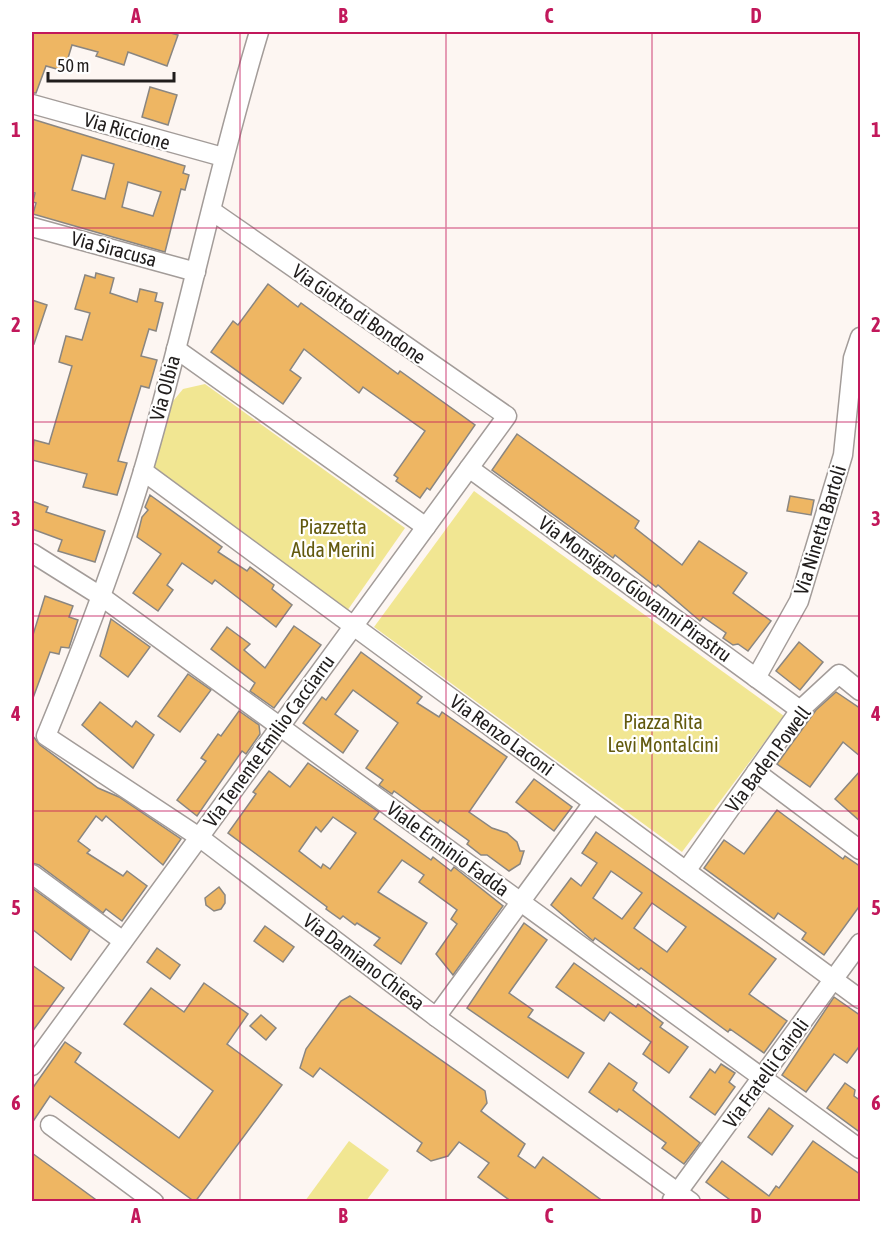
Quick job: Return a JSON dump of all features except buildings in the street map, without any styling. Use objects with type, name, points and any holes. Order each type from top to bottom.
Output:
[{"type":"street","name":"Via Olbia","points":[[46,736],[102,597],[143,471],[212,211],[253,33]]},
{"type":"street","name":"Via Riccione","points":[[32,104],[223,157]]},
{"type":"street","name":"Via Giotto di Bondone","points":[[212,211],[507,416]]},
{"type":"street","name":"Via Siracusa","points":[[32,227],[196,272]]},
{"type":"street","name":"Via Ninetta Bartoli","points":[[756,678],[799,601],[843,455],[853,358],[861,337]]},
{"type":"street","points":[[176,349],[426,527]]},
{"type":"street","name":"Via Tenente Emilio Cacciarru","points":[[32,1066],[507,416]]},
{"type":"street","name":"Via Monsignor Giovanni Pirastru","points":[[469,468],[800,710]]},
{"type":"street","name":"Via Renzo Laconi","points":[[143,471],[861,999]]},
{"type":"street","name":"Viale Erminio Fadda","points":[[32,553],[102,597],[861,1149]]},
{"type":"street","name":"Via Baden Powell","points":[[686,871],[800,710],[839,674],[861,691]]},
{"type":"street","name":"Via Damiano Chiesa","points":[[46,736],[199,837],[680,1198]]},
{"type":"street","points":[[756,772],[861,850]]},
{"type":"street","points":[[436,1017],[593,803]]},
{"type":"street","points":[[32,874],[123,941]]},
{"type":"street","name":"Via Fratelli Cairoli","points":[[680,1198],[861,943]]},
{"type":"street","points":[[50,1125],[154,1202]]},
{"type":"green space","name":"Piazzetta Alda Merini","points":[[205,384],[405,528],[347,611],[152,467],[169,406],[183,389]]},
{"type":"green space","name":"Piazza Rita Levi Montalcini","points":[[474,491],[784,716],[682,852],[374,627]]},
{"type":"green space","points":[[349,1141],[389,1170],[366,1201],[305,1201]]}]
